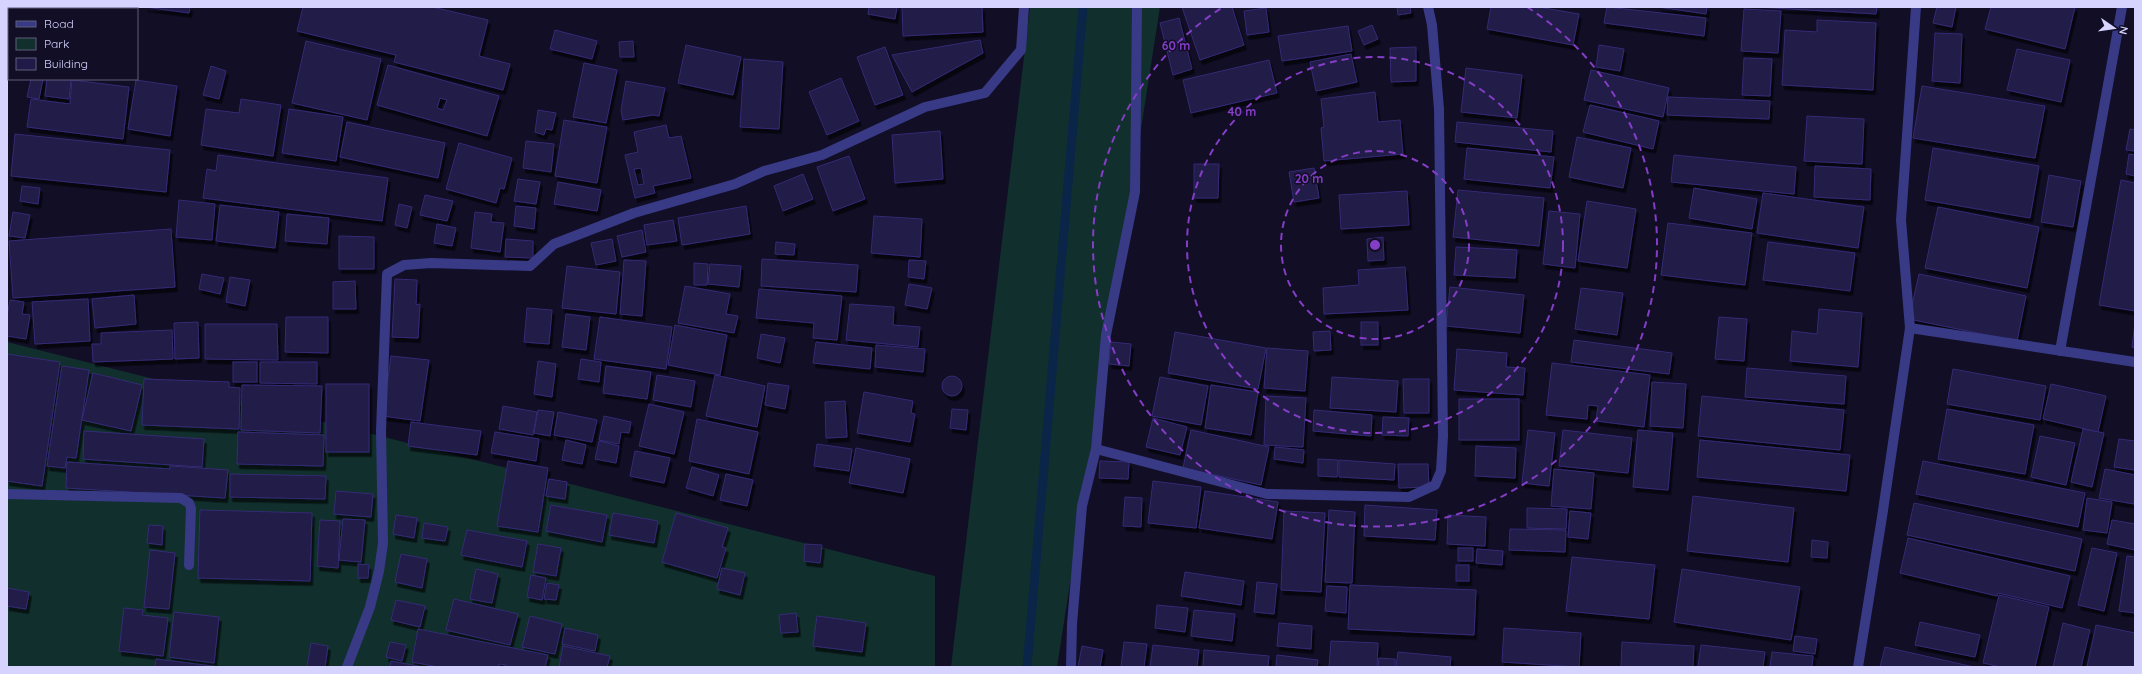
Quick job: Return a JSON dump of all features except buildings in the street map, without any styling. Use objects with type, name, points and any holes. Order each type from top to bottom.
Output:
[{"type":"street","points":[[347,667],[370,607],[379,571],[383,543],[381,431],[387,274],[404,265],[431,263],[530,266],[554,244],[634,213],[734,184],[764,171],[822,155],[925,107],[985,93],[1022,50],[1024,7]]},
{"type":"street","points":[[1072,667],[1072,624],[1082,506],[1096,449],[1106,336],[1135,192],[1137,7]]},
{"type":"street","points":[[1096,449],[1267,494],[1409,497],[1435,485],[1442,471],[1443,436],[1439,109],[1432,26],[1428,7]]},
{"type":"street","points":[[1858,667],[1910,328],[1901,220],[1916,7]]},
{"type":"street","points":[[2060,351],[2122,7]]},
{"type":"street","points":[[1910,328],[2135,362]]},
{"type":"street","points":[[7,494],[180,498],[189,503],[191,508],[189,565]]},
{"type":"green space","points":[[1030,7],[1160,7],[1057,667],[951,667]]},
{"type":"green space","points":[[7,342],[935,576],[935,667],[7,667]]},
{"type":"waterway","points":[[1027,667],[1083,7]]}]
